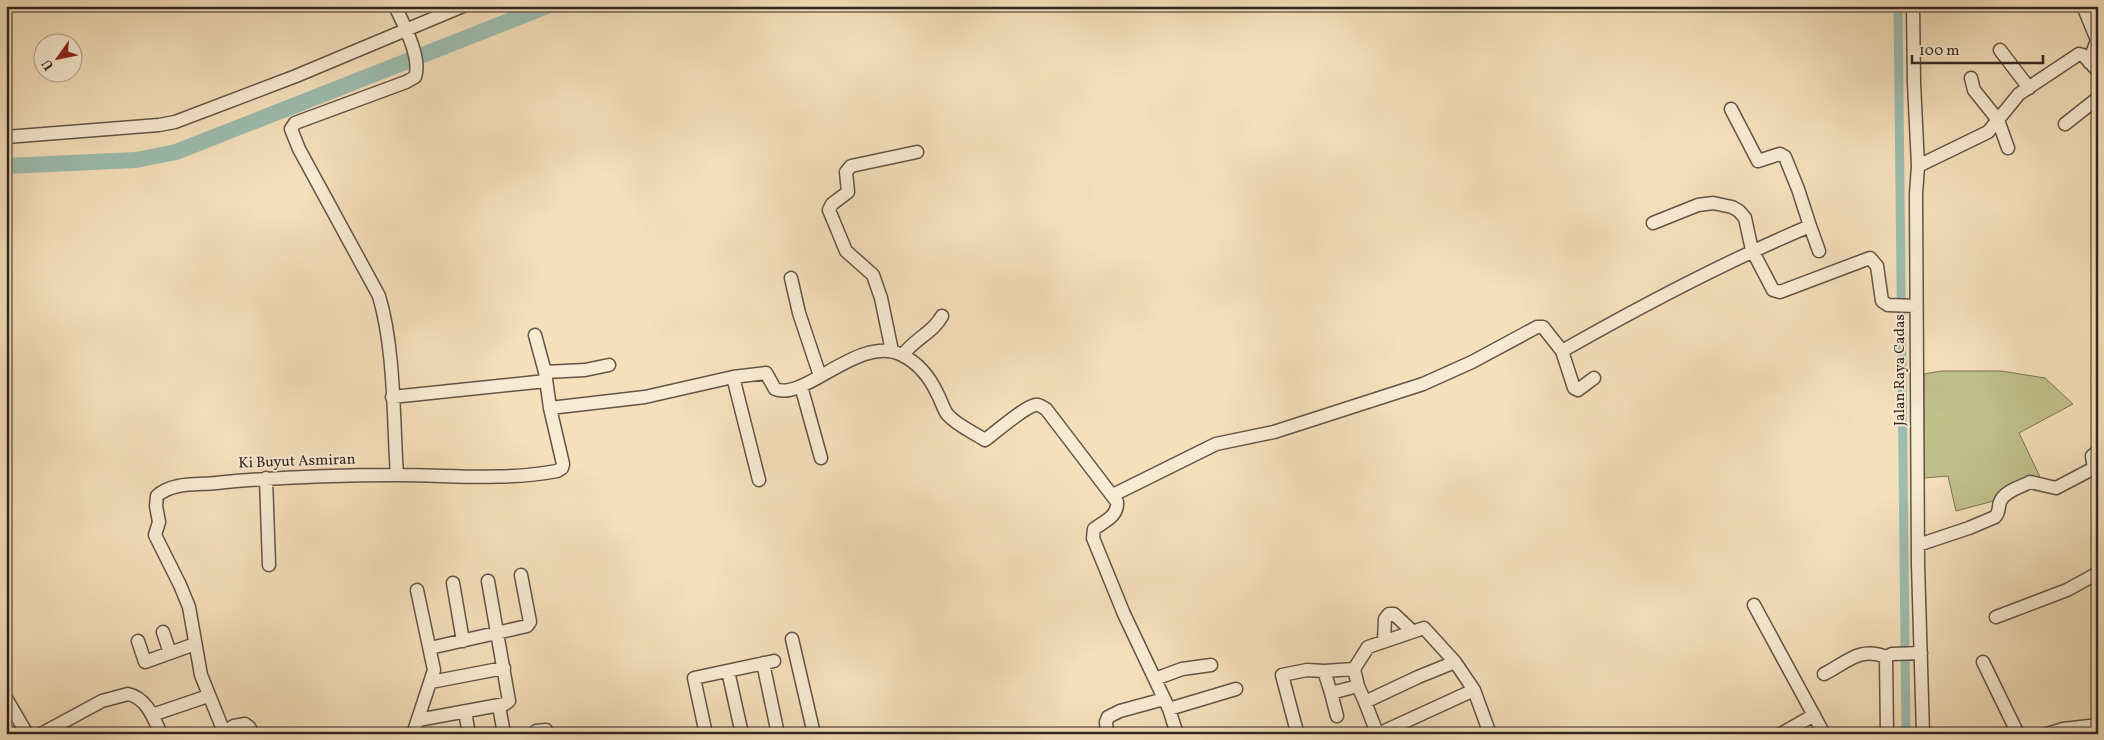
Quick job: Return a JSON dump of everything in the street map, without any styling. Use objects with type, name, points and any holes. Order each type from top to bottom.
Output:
[{"type":"street","points":[[395,6],[408,35],[416,61],[416,73],[412,79],[295,123],[291,129],[299,149],[379,296],[389,350],[397,475]]},
{"type":"street","points":[[6,136],[159,125],[175,122],[408,35],[463,6]]},
{"type":"street","name":"Jalan Raya Cadas","points":[[1913,6],[1918,166],[1913,306],[1918,545],[1917,653],[1923,734]]},
{"type":"street","points":[[2083,6],[2097,40],[2094,66]]},
{"type":"street","points":[[2000,50],[2028,88]]},
{"type":"street","points":[[1918,166],[1984,135],[2016,98],[2079,54],[2083,55],[2094,66]]},
{"type":"street","points":[[1971,78],[1974,90],[1998,120],[2008,148]]},
{"type":"street","points":[[2065,124],[2098,98]]},
{"type":"street","points":[[1731,109],[1758,161],[1776,154],[1785,157],[1798,188],[1819,251]]},
{"type":"street","points":[[897,353],[873,274],[846,251],[829,210],[832,204],[848,192],[846,172],[851,166],[917,152]]},
{"type":"street","points":[[1653,223],[1698,205],[1713,203],[1724,205],[1739,211],[1745,218],[1752,250],[1770,287],[1776,292],[1870,258],[1877,266],[1882,301],[1888,305],[1913,306]]},
{"type":"street","points":[[1562,351],[1640,307],[1752,250],[1810,226]]},
{"type":"street","points":[[791,278],[797,306],[820,376]]},
{"type":"street","points":[[897,353],[933,328],[942,316]]},
{"type":"street","points":[[1113,495],[1216,444],[1274,432],[1424,384],[1472,362],[1537,327],[1543,327],[1562,351],[1574,388],[1578,390],[1594,378]]},
{"type":"street","name":"Ki Buyut Asmiran","points":[[253,734],[245,724],[234,726],[223,733],[201,675],[188,607],[180,585],[155,535],[159,515],[156,499],[164,491],[180,486],[266,478],[397,475],[503,477],[557,471],[562,468],[562,464],[550,408],[546,377],[535,335]]},
{"type":"street","points":[[550,408],[645,397],[733,377],[766,373],[773,387],[780,391],[801,386],[841,364],[884,350],[897,353],[928,375],[947,414],[985,440],[1020,414],[1035,405],[1041,406],[1117,502],[1117,510],[1109,519],[1094,530],[1093,538],[1124,614],[1166,704],[1177,734]]},
{"type":"street","points":[[392,397],[546,377],[609,365]]},
{"type":"street","points":[[733,377],[759,480]]},
{"type":"street","points":[[801,386],[821,458]]},
{"type":"street","points":[[1918,545],[1996,517],[1999,503],[2003,496],[2030,482],[2056,488],[2096,472],[2092,456],[2098,452]]},
{"type":"street","points":[[266,478],[269,565]]},
{"type":"street","points":[[1996,617],[2067,590],[2098,573]]},
{"type":"street","points":[[430,648],[529,624],[521,575]]},
{"type":"street","points":[[418,720],[499,706],[506,704],[510,700],[488,581]]},
{"type":"street","points":[[453,583],[463,640]]},
{"type":"street","points":[[413,734],[431,682],[434,666],[416,590]]},
{"type":"street","points":[[1754,605],[1824,734]]},
{"type":"street","points":[[1384,640],[1385,619],[1388,614],[1394,614],[1411,630]]},
{"type":"street","points":[[1474,690],[1378,733],[1358,686],[1354,668],[1368,646],[1411,630],[1425,629],[1455,662],[1474,690],[1489,733]]},
{"type":"street","points":[[163,632],[170,653]]},
{"type":"street","points":[[792,639],[814,734]]},
{"type":"street","points":[[138,641],[145,662],[195,644]]},
{"type":"street","points":[[1824,674],[1856,655],[1917,653]]},
{"type":"street","points":[[1887,734],[1889,655]]},
{"type":"street","points":[[706,734],[694,678],[768,662],[778,734]]},
{"type":"street","points":[[1365,702],[1455,662]]},
{"type":"street","points":[[1983,662],[2018,734]]},
{"type":"street","points":[[1155,679],[1182,669],[1211,665]]},
{"type":"street","points":[[431,682],[504,668]]},
{"type":"street","points":[[1296,728],[1282,676],[1307,670],[1324,671],[1354,668]]},
{"type":"street","points":[[728,670],[742,734]]},
{"type":"street","points":[[1324,671],[1337,716]]},
{"type":"street","points":[[1331,693],[1358,686]]},
{"type":"street","points":[[1107,734],[1106,722],[1113,714],[1236,689]]},
{"type":"street","points":[[41,734],[102,701],[122,694],[139,698],[152,716],[161,734]]},
{"type":"street","points":[[152,716],[208,696]]},
{"type":"street","points":[[6,698],[27,734]]},
{"type":"street","points":[[499,706],[504,734]]},
{"type":"street","points":[[465,712],[469,734]]},
{"type":"street","points":[[1781,734],[1814,715]]},
{"type":"street","points":[[2047,734],[2098,725]]},
{"type":"street","points":[[537,734],[536,732],[546,730],[547,734]]},
{"type":"green space","points":[[1942,371],[2001,371],[2045,378],[2073,404],[2019,433],[2041,479],[2005,498],[1956,511],[1948,476],[1924,478],[1924,374]]},
{"type":"waterway","points":[[6,166],[136,160],[176,152],[547,6]]},
{"type":"waterway","points":[[1898,6],[1906,734]]}]
